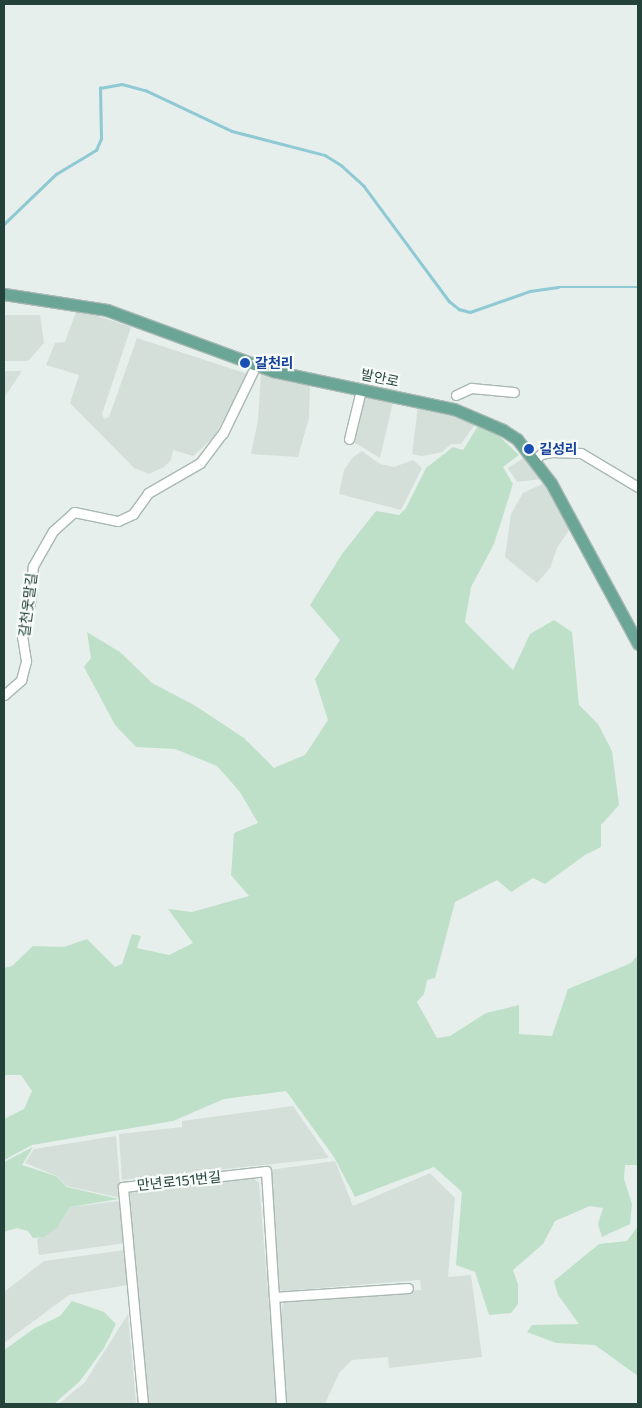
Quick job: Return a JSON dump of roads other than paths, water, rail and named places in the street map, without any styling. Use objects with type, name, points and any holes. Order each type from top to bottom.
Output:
[{"type":"main road","name":"발안로","points":[[4,294],[106,310],[256,365],[454,410],[503,430],[517,439],[566,508],[638,644]]},
{"type":"street","name":"갈천웃말길","points":[[4,695],[21,680],[26,661],[22,637],[31,599],[32,566],[53,531],[74,512],[118,521],[133,514],[148,493],[200,463],[222,433],[256,365]]},
{"type":"street","points":[[456,395],[471,388],[514,392]]},
{"type":"street","points":[[349,439],[361,390]]},
{"type":"street","points":[[533,461],[541,454],[552,452],[581,453],[638,487]]},
{"type":"street","name":"만년로151번길","points":[[143,1404],[124,1187],[266,1171],[281,1404]]},
{"type":"street","points":[[274,1297],[408,1288]]},
{"type":"waterway","points":[[4,224],[56,174],[96,150],[101,139],[100,88],[122,84],[145,90],[232,131],[325,155],[341,165],[364,186],[449,301],[459,309],[470,312],[530,291],[558,287],[638,287]]},
{"type":"place","name":"갈천리","points":[[245,363]]},
{"type":"place","name":"길성리","points":[[529,449]]}]
